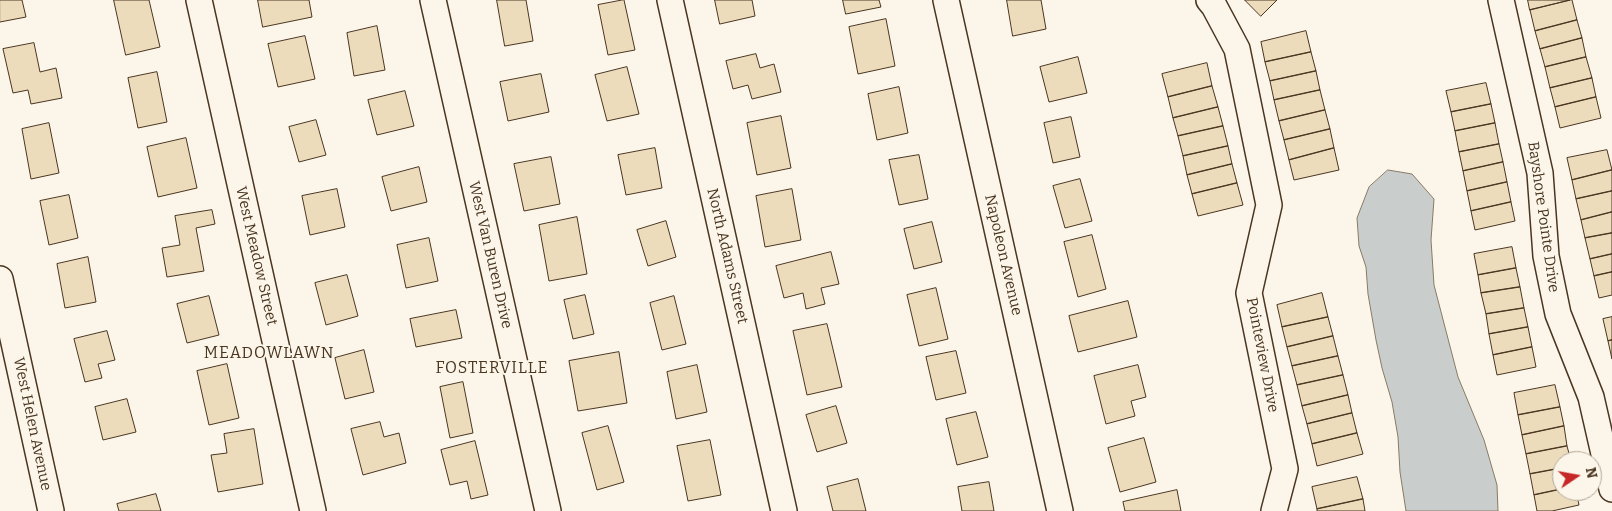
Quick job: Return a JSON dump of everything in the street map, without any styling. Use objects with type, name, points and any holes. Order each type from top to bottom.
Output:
[{"type":"street","name":"West Meadow Street","points":[[199,0],[313,511]]},
{"type":"street","name":"West Van Buren Drive","points":[[432,0],[548,511]]},
{"type":"street","name":"North Adams Street","points":[[670,0],[784,511]]},
{"type":"street","name":"Napoleon Avenue","points":[[946,0],[1060,511]]},
{"type":"street","name":"Pointeview Drive","points":[[1209,0],[1237,50],[1269,205],[1249,293],[1284,469],[1274,511]]},
{"type":"street","name":"Bayshore Pointe Drive","points":[[1501,0],[1540,173],[1546,256],[1558,314],[1591,397],[1612,489]]},
{"type":"street","name":"West Helen Avenue","points":[[0,279],[51,511]]},
{"type":"shaded area","points":[[1388,170],[1412,174],[1434,199],[1431,240],[1434,285],[1458,377],[1484,440],[1497,485],[1498,511],[1406,511],[1400,472],[1398,437],[1392,402],[1376,340],[1368,294],[1366,267],[1359,246],[1357,218],[1369,187]]},
{"type":"building","points":[[0,0],[22,0],[26,17],[0,22]]},
{"type":"building","points":[[114,0],[149,0],[160,47],[126,55]]},
{"type":"building","points":[[258,0],[309,0],[312,17],[263,27]]},
{"type":"building","points":[[497,0],[526,0],[533,41],[505,46]]},
{"type":"building","points":[[624,0],[635,50],[608,55],[598,5]]},
{"type":"building","points":[[715,0],[752,0],[755,16],[720,24]]},
{"type":"building","points":[[843,0],[879,0],[881,7],[846,14]]},
{"type":"building","points":[[1007,0],[1041,0],[1046,29],[1013,36]]},
{"type":"building","points":[[1245,0],[1277,0],[1261,16]]},
{"type":"building","points":[[1528,0],[1570,0],[1530,10]]},
{"type":"building","points":[[1572,0],[1577,20],[1535,31],[1530,10]]},
{"type":"building","points":[[886,19],[895,66],[858,74],[849,27]]},
{"type":"building","points":[[1577,20],[1582,38],[1540,49],[1535,31]]},
{"type":"building","points":[[377,26],[385,70],[354,76],[347,33]]},
{"type":"building","points":[[1306,31],[1311,52],[1265,62],[1261,42]]},
{"type":"building","points":[[305,36],[315,79],[278,87],[268,44]]},
{"type":"building","points":[[1582,38],[1586,57],[1545,67],[1540,49]]},
{"type":"building","points":[[34,43],[40,72],[56,68],[62,98],[31,104],[28,90],[13,93],[3,49]]},
{"type":"building","points":[[1311,52],[1316,71],[1270,81],[1265,62]]},
{"type":"building","points":[[756,54],[760,68],[774,64],[781,92],[752,99],[748,85],[733,89],[726,61]]},
{"type":"building","points":[[1078,57],[1087,93],[1049,102],[1040,67]]},
{"type":"building","points":[[1586,57],[1592,78],[1550,88],[1545,67]]},
{"type":"building","points":[[1207,63],[1212,86],[1168,97],[1162,74]]},
{"type":"building","points":[[627,67],[639,114],[607,121],[595,75]]},
{"type":"building","points":[[1316,71],[1320,90],[1274,100],[1270,81]]},
{"type":"building","points":[[157,72],[167,122],[138,128],[128,78]]},
{"type":"building","points":[[541,74],[549,112],[508,121],[500,82]]},
{"type":"building","points":[[1592,78],[1596,97],[1555,107],[1550,88]]},
{"type":"building","points":[[1486,83],[1491,104],[1451,112],[1446,91]]},
{"type":"building","points":[[1212,86],[1218,107],[1173,118],[1168,97]]},
{"type":"building","points":[[899,87],[908,133],[877,140],[868,94]]},
{"type":"building","points":[[1320,90],[1325,110],[1279,121],[1274,100]]},
{"type":"building","points":[[405,91],[414,126],[377,135],[368,100]]},
{"type":"building","points":[[1596,97],[1601,118],[1560,128],[1555,107]]},
{"type":"building","points":[[1491,104],[1495,123],[1455,131],[1451,112]]},
{"type":"building","points":[[1218,107],[1223,126],[1178,136],[1173,118]]},
{"type":"building","points":[[1325,110],[1330,129],[1284,140],[1279,121]]},
{"type":"building","points":[[781,116],[791,168],[757,175],[747,123]]},
{"type":"building","points":[[1071,117],[1080,157],[1053,163],[1044,123]]},
{"type":"building","points":[[316,120],[326,155],[299,162],[289,127]]},
{"type":"building","points":[[49,123],[59,173],[31,179],[22,129]]},
{"type":"building","points":[[1495,123],[1499,144],[1459,152],[1455,131]]},
{"type":"building","points":[[1223,126],[1228,146],[1183,156],[1178,136]]},
{"type":"building","points":[[1330,129],[1334,148],[1289,160],[1284,140]]},
{"type":"building","points":[[186,138],[197,188],[158,197],[147,147]]},
{"type":"building","points":[[1499,144],[1503,162],[1463,171],[1459,152]]},
{"type":"building","points":[[1228,146],[1232,164],[1187,175],[1183,156]]},
{"type":"building","points":[[655,148],[662,188],[626,195],[618,155]]},
{"type":"building","points":[[1334,148],[1339,170],[1294,180],[1289,160]]},
{"type":"building","points":[[1607,150],[1612,170],[1572,180],[1567,158]]},
{"type":"building","points":[[919,155],[928,199],[899,205],[889,160]]},
{"type":"building","points":[[551,157],[560,204],[524,211],[514,164]]},
{"type":"building","points":[[1503,162],[1507,182],[1467,191],[1463,171]]},
{"type":"building","points":[[1232,164],[1237,183],[1192,194],[1187,175]]},
{"type":"building","points":[[419,167],[427,202],[391,211],[382,177]]},
{"type":"building","points":[[1612,170],[1612,191],[1576,199],[1572,180]]},
{"type":"building","points":[[1080,179],[1092,221],[1065,228],[1053,186]]},
{"type":"building","points":[[1507,182],[1511,202],[1471,211],[1467,191]]},
{"type":"building","points":[[1237,183],[1243,205],[1198,216],[1192,194]]},
{"type":"building","points":[[337,189],[345,227],[310,235],[302,196]]},
{"type":"building","points":[[792,189],[801,240],[765,247],[756,196]]},
{"type":"building","points":[[1612,191],[1612,212],[1581,220],[1576,199]]},
{"type":"building","points":[[69,195],[78,238],[49,245],[40,201]]},
{"type":"building","points":[[1511,202],[1515,221],[1475,230],[1471,211]]},
{"type":"building","points":[[212,210],[215,224],[196,228],[204,271],[167,277],[162,248],[180,245],[175,216]]},
{"type":"building","points":[[1612,212],[1612,233],[1585,238],[1581,220]]},
{"type":"building","points":[[577,217],[587,274],[549,281],[539,225]]},
{"type":"building","points":[[666,221],[676,257],[648,266],[637,230]]},
{"type":"building","points":[[932,222],[942,262],[914,269],[904,229]]},
{"type":"building","points":[[1612,233],[1612,254],[1590,259],[1585,238]]},
{"type":"building","points":[[1092,235],[1106,289],[1078,297],[1064,242]]},
{"type":"building","points":[[429,238],[438,281],[406,288],[397,245]]},
{"type":"building","points":[[1512,247],[1516,268],[1478,275],[1474,254]]},
{"type":"building","points":[[831,252],[839,284],[821,288],[825,304],[806,309],[803,293],[784,298],[776,266]]},
{"type":"building","points":[[1612,254],[1612,272],[1594,276],[1590,259]]},
{"type":"building","points":[[88,257],[96,302],[65,308],[57,264]]},
{"type":"building","points":[[1516,268],[1520,287],[1481,293],[1478,275]]},
{"type":"building","points":[[1612,272],[1612,295],[1599,298],[1594,276]]},
{"type":"building","points":[[347,275],[358,316],[326,325],[315,283]]},
{"type":"building","points":[[1520,287],[1524,308],[1486,314],[1481,293]]},
{"type":"building","points":[[936,288],[948,339],[919,346],[907,295]]},
{"type":"building","points":[[1322,293],[1328,317],[1282,327],[1277,305]]},
{"type":"building","points":[[585,295],[594,334],[573,339],[564,300]]},
{"type":"building","points":[[209,296],[219,335],[187,343],[177,304]]},
{"type":"building","points":[[674,296],[686,344],[662,350],[650,303]]},
{"type":"building","points":[[1128,301],[1137,337],[1078,352],[1069,316]]},
{"type":"building","points":[[1524,308],[1528,327],[1489,334],[1486,314]]},
{"type":"building","points":[[456,310],[462,338],[416,347],[410,319]]},
{"type":"building","points":[[1328,317],[1333,336],[1287,347],[1282,327]]},
{"type":"building","points":[[1612,317],[1612,340],[1608,341],[1603,319]]},
{"type":"building","points":[[827,324],[842,387],[807,395],[793,331]]},
{"type":"building","points":[[1528,327],[1532,347],[1493,355],[1489,334]]},
{"type":"building","points":[[107,331],[115,360],[98,364],[102,378],[85,382],[74,339]]},
{"type":"building","points":[[1333,336],[1338,356],[1292,366],[1287,347]]},
{"type":"building","points":[[1612,340],[1612,359],[1608,341]]},
{"type":"building","points":[[1532,347],[1536,367],[1497,375],[1493,355]]},
{"type":"building","points":[[364,350],[374,392],[345,399],[335,358]]},
{"type":"building","points":[[956,351],[966,393],[936,400],[926,357]]},
{"type":"building","points":[[619,352],[627,403],[578,411],[569,361]]},
{"type":"building","points":[[1338,356],[1343,375],[1297,385],[1292,366]]},
{"type":"building","points":[[227,364],[239,418],[209,425],[197,371]]},
{"type":"building","points":[[697,365],[707,412],[676,419],[667,372]]},
{"type":"building","points":[[1138,365],[1146,397],[1131,401],[1135,416],[1106,424],[1094,376]]},
{"type":"building","points":[[1343,375],[1348,395],[1302,406],[1297,385]]},
{"type":"building","points":[[463,382],[473,433],[450,438],[440,387]]},
{"type":"building","points":[[1555,385],[1560,407],[1518,415],[1514,393]]},
{"type":"building","points":[[1348,395],[1352,413],[1307,424],[1302,406]]},
{"type":"building","points":[[127,399],[136,432],[103,440],[95,407]]},
{"type":"building","points":[[836,406],[847,443],[817,452],[806,415]]},
{"type":"building","points":[[1560,407],[1564,426],[1522,435],[1518,415]]},
{"type":"building","points":[[976,412],[988,457],[957,465],[946,419]]},
{"type":"building","points":[[1352,413],[1357,433],[1312,444],[1307,424]]},
{"type":"building","points":[[380,422],[384,437],[399,433],[406,463],[363,475],[351,429]]},
{"type":"building","points":[[608,426],[624,482],[597,490],[582,433]]},
{"type":"building","points":[[1564,426],[1567,446],[1526,454],[1522,435]]},
{"type":"building","points":[[254,429],[263,484],[218,492],[211,455],[227,453],[224,434]]},
{"type":"building","points":[[1357,433],[1363,454],[1317,466],[1312,444]]},
{"type":"building","points":[[1144,438],[1156,482],[1120,492],[1108,448]]},
{"type":"building","points":[[710,440],[721,495],[688,501],[677,446]]},
{"type":"building","points":[[475,441],[488,495],[471,499],[467,481],[450,485],[441,450]]},
{"type":"building","points":[[1567,446],[1568,451],[1552,451],[1552,470],[1530,474],[1526,454]]},
{"type":"building","points":[[1552,470],[1552,491],[1534,495],[1530,474]]},
{"type":"building","points":[[1357,477],[1363,499],[1317,509],[1312,487]]},
{"type":"building","points":[[858,479],[866,511],[833,511],[827,487]]},
{"type":"building","points":[[989,482],[994,511],[962,511],[958,487]]},
{"type":"building","points":[[1177,490],[1181,511],[1125,511],[1123,502]]},
{"type":"building","points":[[1552,491],[1552,501],[1578,501],[1579,505],[1552,511],[1537,511],[1534,495]]},
{"type":"building","points":[[156,494],[161,511],[119,511],[117,504]]},
{"type":"building","points":[[1363,499],[1365,511],[1317,511],[1317,509]]},
{"type":"district","name":"MEADOWLAWN","points":[[269,354]]},
{"type":"district","name":"FOSTERVILLE","points":[[492,369]]}]
